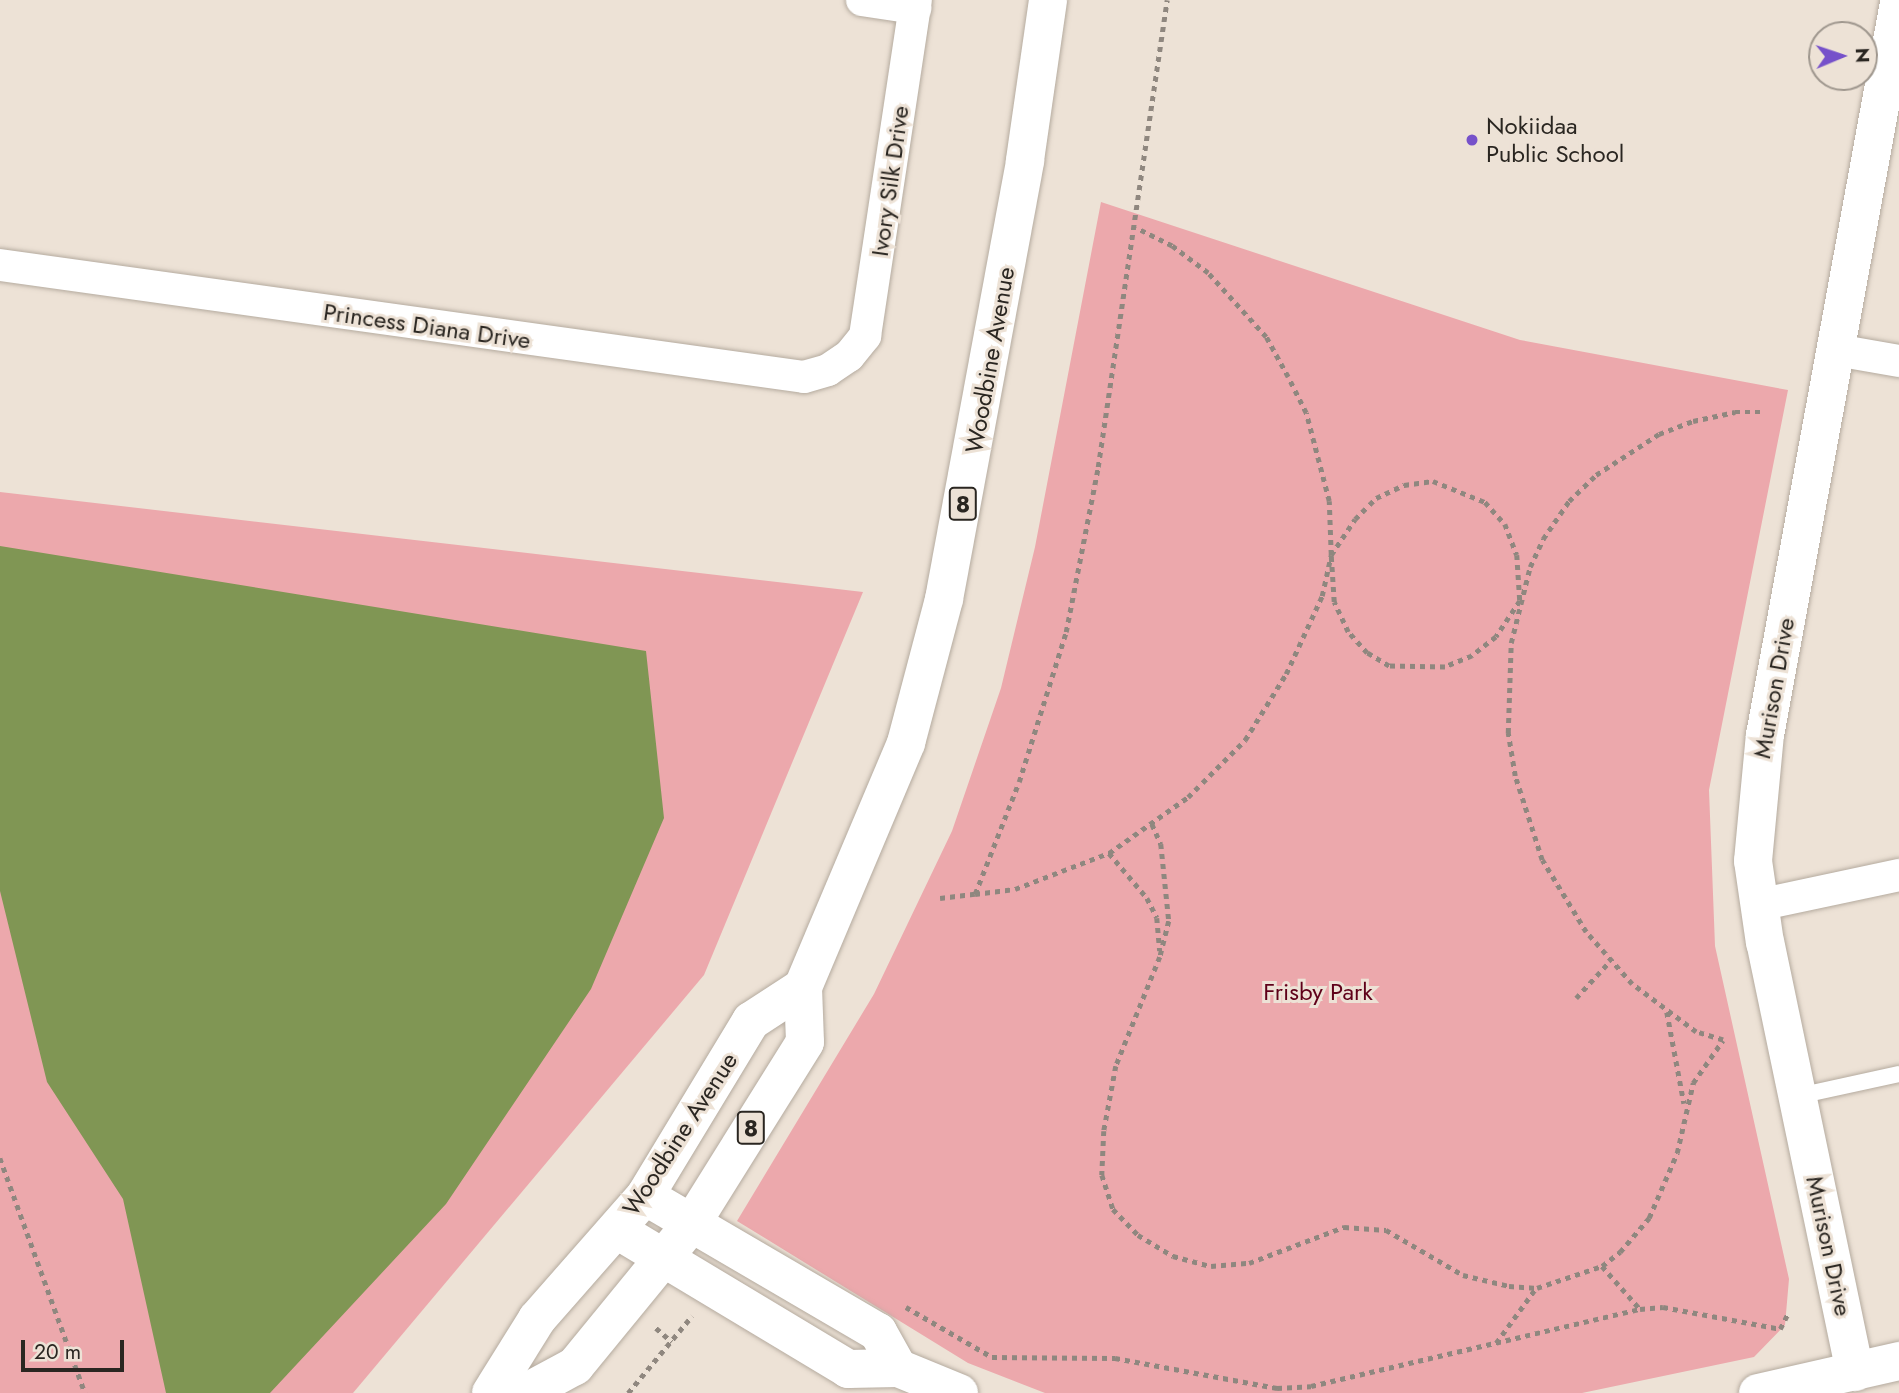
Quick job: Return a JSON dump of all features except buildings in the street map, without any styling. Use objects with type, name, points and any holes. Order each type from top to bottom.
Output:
[{"type":"street","points":[[862,0],[916,4]]},
{"type":"street","name":"Woodbine Avenue","points":[[525,1393],[575,1367],[692,1223],[805,1042],[803,987],[906,743],[944,599],[1018,200],[1048,0]]},
{"type":"street","name":"Ivory Silk Drive","points":[[849,356],[865,336],[870,312],[916,4]]},
{"type":"street","name":"Murison Drive","points":[[1855,1371],[1758,905],[1754,830],[1765,735],[1899,4]]},
{"type":"street","name":"Princess Diana Drive","points":[[0,265],[767,374],[804,377],[828,370],[849,356]]},
{"type":"street","points":[[1836,350],[1899,361]]},
{"type":"street","points":[[1758,905],[1899,875]]},
{"type":"street","name":"Woodbine Avenue","points":[[491,1393],[537,1319],[645,1196],[751,1021],[803,987]]},
{"type":"street","points":[[645,1196],[878,1332],[898,1368]]},
{"type":"street","points":[[617,1230],[848,1368],[898,1368],[959,1393]]},
{"type":"street","points":[[1758,1393],[1899,1361]]},
{"type":"lane","points":[[1798,1096],[1899,1074]]},
{"type":"path","points":[[975,894],[1019,782],[1066,632],[1098,467],[1136,228],[1167,0]]},
{"type":"path","points":[[940,898],[1015,889],[1109,853],[1188,797],[1245,740],[1305,637],[1322,596],[1331,555],[1354,519],[1376,498],[1404,485],[1433,481],[1485,502],[1505,524],[1517,555],[1520,601],[1496,637],[1472,656],[1445,667],[1390,666],[1367,653],[1348,632],[1334,602],[1331,555],[1329,501],[1319,457],[1306,413],[1266,337],[1209,273],[1172,246],[1136,228]]},
{"type":"path","points":[[1152,824],[1161,844],[1169,886],[1169,921],[1160,957],[1116,1066],[1104,1130],[1102,1175],[1113,1209],[1138,1235],[1174,1256],[1211,1266],[1249,1263],[1344,1227],[1386,1230],[1463,1275],[1537,1288],[1602,1266],[1620,1252],[1649,1217],[1677,1153],[1684,1104],[1693,1083],[1723,1040],[1696,1032],[1667,1012],[1610,961],[1586,932],[1542,860],[1515,776],[1506,684],[1520,601],[1543,539],[1569,501],[1596,475],[1659,434],[1693,421],[1735,412],[1764,412]]},
{"type":"path","points":[[1109,853],[1147,898],[1157,918],[1160,957]]},
{"type":"path","points":[[1576,998],[1610,961]]},
{"type":"path","points":[[1667,1012],[1684,1104]]},
{"type":"path","points":[[0,1158],[85,1393]]},
{"type":"path","points":[[1602,1266],[1640,1309]]},
{"type":"path","points":[[1496,1343],[1537,1288]]},
{"type":"path","points":[[901,1304],[992,1356],[1115,1358],[1277,1388],[1311,1386],[1640,1309],[1663,1307],[1780,1329],[1788,1313]]},
{"type":"path","points":[[628,1393],[694,1313]]},
{"type":"path","points":[[656,1328],[672,1342]]},
{"type":"green space","name":"Frisby Park","points":[[1101,202],[1520,340],[1788,390],[1709,790],[1715,946],[1789,1279],[1785,1325],[1754,1357],[1582,1393],[1045,1393],[968,1363],[737,1221],[874,994],[952,831],[1001,688],[1035,547]]},
{"type":"green space","points":[[0,492],[863,592],[704,975],[353,1393],[0,1393]]},
{"type":"shaded area","points":[[0,546],[646,651],[664,818],[591,989],[446,1204],[270,1393],[166,1393],[123,1199],[47,1082],[0,891]]},
{"type":"place","name":"Nokiidaa Public School","points":[[1472,140]]}]
